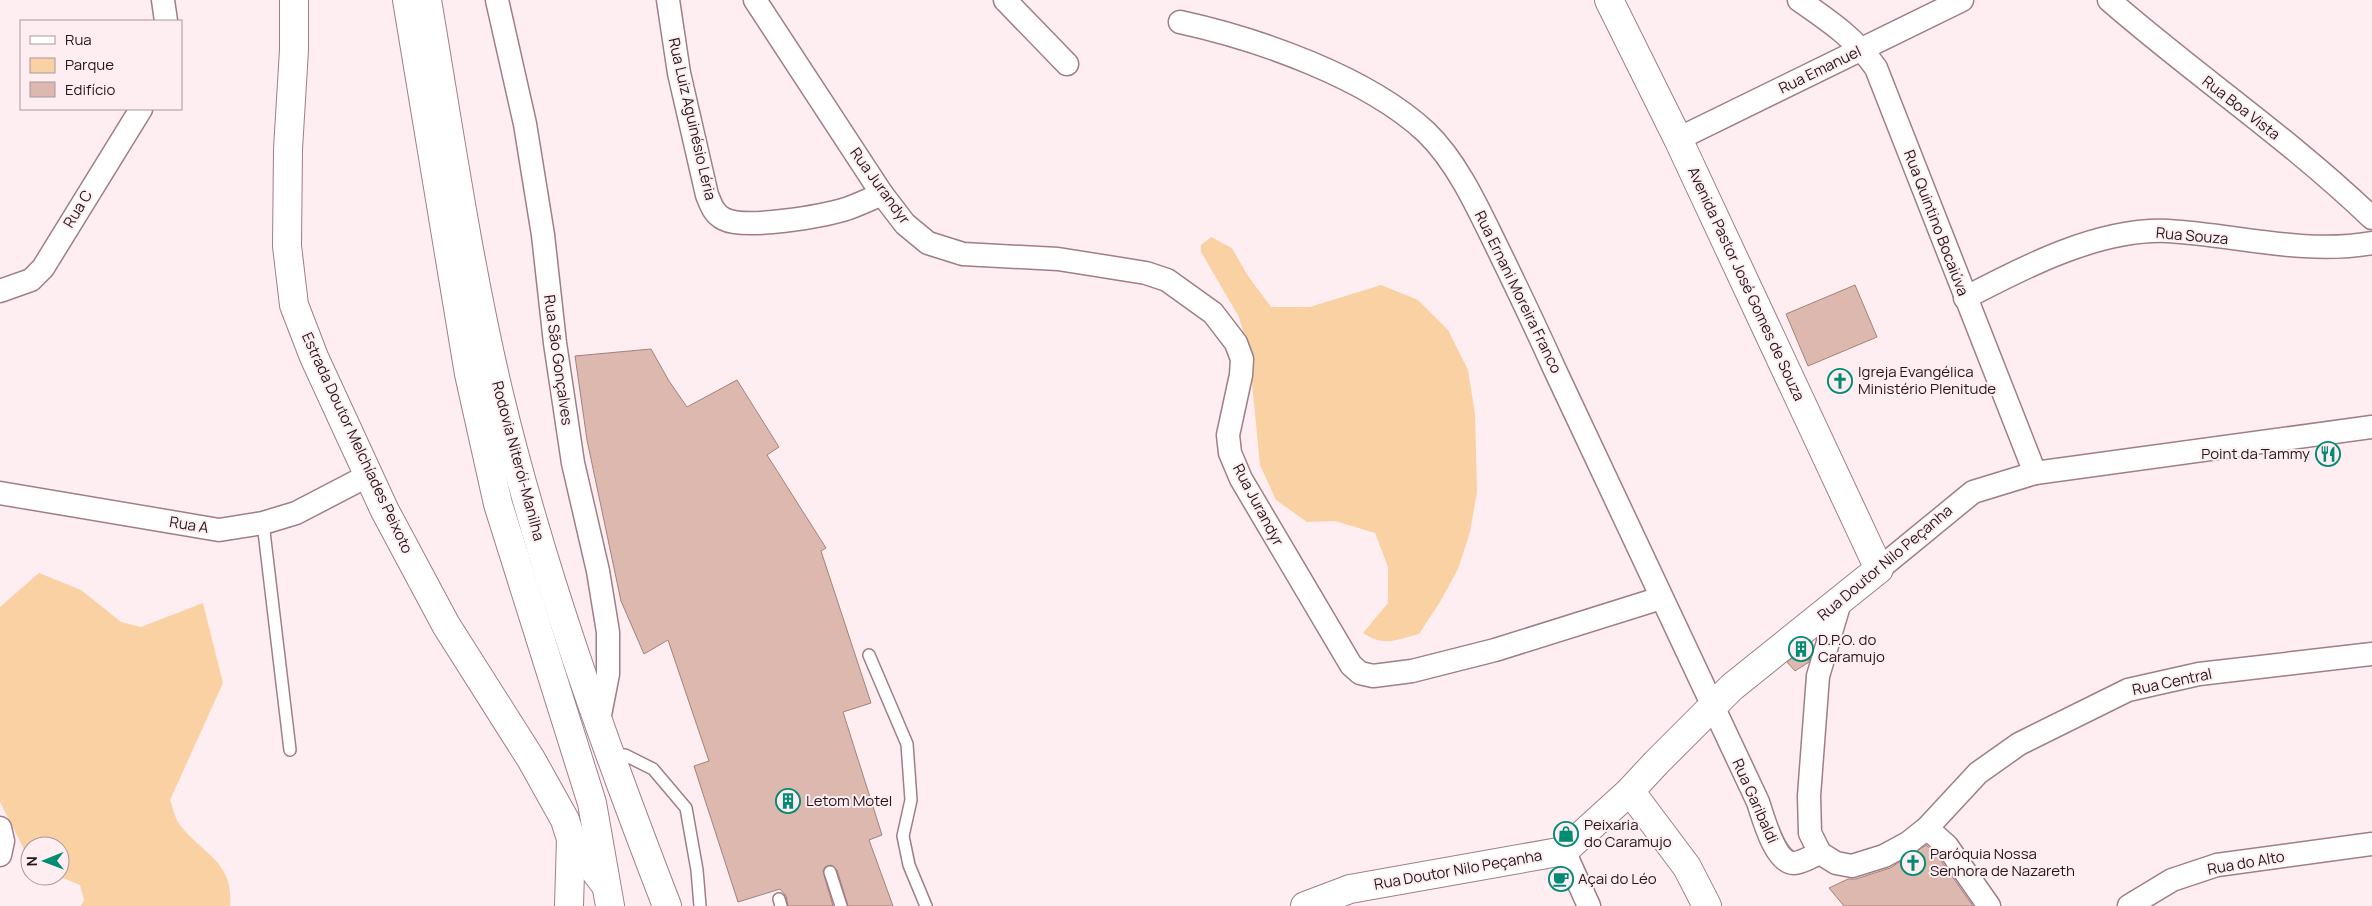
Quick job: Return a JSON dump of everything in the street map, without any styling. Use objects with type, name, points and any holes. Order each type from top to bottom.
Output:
[{"type":"main road","name":"Estrada Doutor Melchíades Peixoto","points":[[294,0],[294,50],[288,148],[287,246],[294,305],[314,357],[385,511],[446,625],[531,759],[565,820],[571,838],[569,906]]},
{"type":"main road","name":"Rodovia Niterói-Manilha","points":[[407,0],[469,374],[496,495],[517,570],[592,803],[609,897]]},
{"type":"main road","name":"Rodovia Niterói-Manilha","points":[[426,0],[466,228],[498,390],[550,580],[611,755],[667,906]]},
{"type":"main road","name":"Avenida Pastor José Gomes de Souza","points":[[1608,0],[1678,139],[1879,570]]},
{"type":"main road","name":"Rua Doutor Nilo Peçanha","points":[[1305,906],[1350,889],[1564,851],[1630,791],[1732,687],[1879,570]]},
{"type":"main road","points":[[1630,791],[1687,867],[1707,906]]},
{"type":"main road","points":[[571,838],[609,897]]},
{"type":"street","points":[[163,0],[166,20]]},
{"type":"street","name":"Rua São Gonçalves","points":[[496,0],[525,124],[542,235],[554,343],[573,463],[598,571],[608,632],[608,674],[599,720]]},
{"type":"street","name":"Rua Luiz Aguinésio Léria","points":[[668,0],[680,73],[707,195],[713,210],[732,223],[748,223],[814,216],[847,209],[882,194]]},
{"type":"street","name":"Rua Jurandyr","points":[[755,0],[882,194],[905,224],[928,243],[963,254],[1058,259],[1146,273],[1167,280],[1213,313],[1236,342],[1242,359],[1241,375],[1228,435],[1230,453],[1241,479],[1350,666],[1360,673],[1373,676],[1412,671],[1495,650],[1661,598]]},
{"type":"street","points":[[1005,0],[1067,64]]},
{"type":"street","name":"Rua Quintino Bocaiúva","points":[[1799,0],[1828,19],[1863,49],[1876,68],[2035,474]]},
{"type":"street","name":"Rua Emanuel","points":[[1678,139],[1962,0]]},
{"type":"street","name":"Rua Boa Vista","points":[[2109,0],[2160,44],[2338,186],[2372,218]]},
{"type":"street","name":"Rua Ernani Moreira Franco","points":[[1180,22],[1213,29],[1271,48],[1347,80],[1394,105],[1428,134],[1451,162],[1481,214],[1713,706]]},
{"type":"street","name":"Rua C","points":[[0,291],[31,280],[43,268],[140,110]]},
{"type":"street","name":"Rua Souza","points":[[1965,298],[2008,275],[2063,251],[2119,236],[2167,231],[2317,248],[2372,243]]},
{"type":"street","name":"Rua Doutor Nilo Peçanha","points":[[1879,570],[1973,492],[2035,474],[2372,427]]},
{"type":"street","name":"Rua A","points":[[0,493],[219,530],[263,523],[296,513],[369,475]]},
{"type":"street","points":[[1820,853],[1810,833],[1809,796],[1813,721],[1818,676],[1840,602]]},
{"type":"street","name":"Rua Central","points":[[1820,853],[1836,863],[1852,866],[1884,856],[1908,843],[1927,828],[1978,773],[2019,744],[2128,690],[2199,674],[2372,654]]},
{"type":"street","name":"Rua Garibaldi","points":[[1713,706],[1758,802],[1768,833],[1778,853],[1787,861],[1795,863],[1820,853]]},
{"type":"street","points":[[0,828],[3,841],[0,855]]},
{"type":"street","points":[[1927,828],[1947,846],[1989,906]]},
{"type":"street","name":"Rua do Alto","points":[[2129,906],[2172,880],[2217,865],[2372,844]]},
{"type":"street","points":[[1564,851],[1589,906]]},
{"type":"lane","points":[[263,523],[290,750]]},
{"type":"lane","points":[[869,655],[907,744],[911,800],[903,836],[909,865],[926,906]]},
{"type":"lane","points":[[611,755],[625,755],[653,769],[686,808],[697,870],[700,906]]},
{"type":"lane","points":[[830,872],[841,906]]},
{"type":"green space","points":[[1211,237],[1232,248],[1248,276],[1271,307],[1310,307],[1381,285],[1418,300],[1448,330],[1468,370],[1475,414],[1477,492],[1470,532],[1458,569],[1440,602],[1419,634],[1397,640],[1384,641],[1377,640],[1363,633],[1388,603],[1388,567],[1375,533],[1335,521],[1307,522],[1276,500],[1260,465],[1249,352],[1239,317],[1201,252],[1201,245]]},
{"type":"green space","points":[[39,573],[81,590],[121,622],[141,627],[203,603],[223,683],[170,800],[175,817],[180,825],[222,869],[230,891],[230,906],[81,906],[84,900],[80,885],[70,881],[70,836],[20,836],[20,841],[0,802],[0,607]]},
{"type":"building","points":[[1855,285],[1877,337],[1808,366],[1786,314]]},
{"type":"building","points":[[651,349],[669,381],[687,407],[737,380],[779,447],[767,455],[826,548],[821,551],[871,703],[843,712],[882,835],[869,840],[893,906],[848,906],[837,870],[831,865],[825,867],[823,871],[833,906],[788,906],[786,896],[780,889],[738,902],[694,766],[709,761],[668,640],[644,654],[621,601],[587,440],[575,356]]},
{"type":"building","points":[[1808,646],[1811,652],[1809,662],[1795,671],[1787,662]]},
{"type":"building","name":"Paróquia Nossa Senhora de Nazareth","points":[[1926,845],[1937,855],[1973,906],[1844,906],[1829,888],[1848,879],[1856,879],[1890,868]]},
{"type":"place","name":"Igreja Evangélica Ministério Plenitude","points":[[1840,381]]},
{"type":"place","name":"Point da Tammy","points":[[2328,454]]},
{"type":"place","name":"D.P.O. do Caramujo","points":[[1801,649]]},
{"type":"place","name":"Letom Motel","points":[[788,801]]},
{"type":"place","name":"Peixaria do Caramujo","points":[[1566,834]]},
{"type":"place","name":"Paróquia Nossa Senhora de Nazareth","points":[[1913,863]]},
{"type":"place","name":"Açai do Léo","points":[[1561,879]]}]
